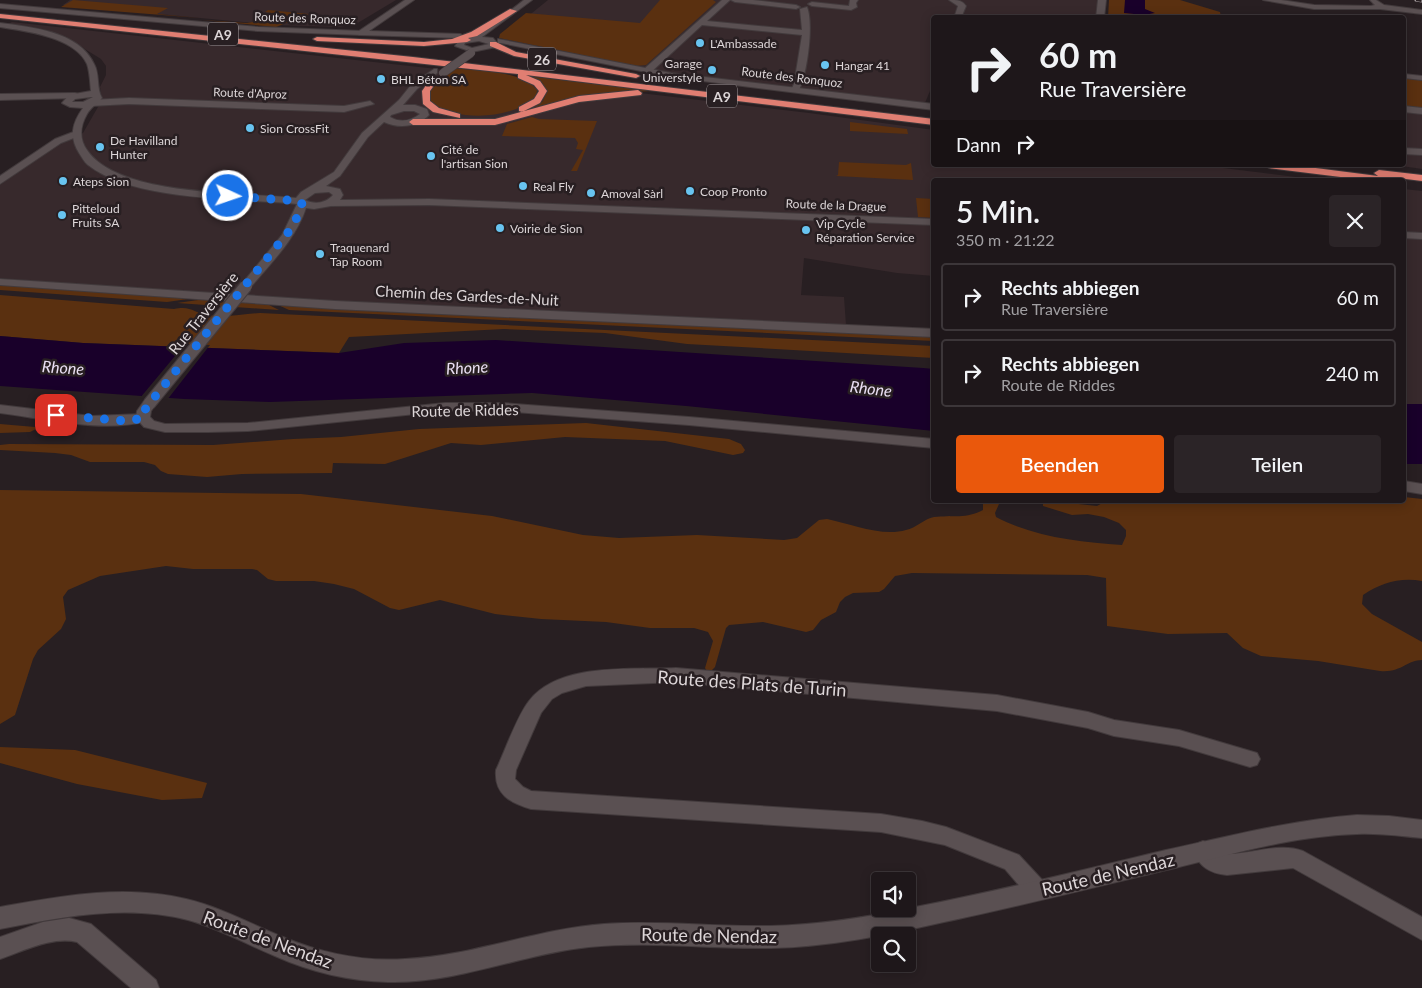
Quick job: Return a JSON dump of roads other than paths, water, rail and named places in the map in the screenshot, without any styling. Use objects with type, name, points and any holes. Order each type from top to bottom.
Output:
[{"type":"highway","points":[[390,42],[440,41],[462,38],[474,34],[513,11]]},
{"type":"highway","name":"A9","points":[[0,12],[204,32],[751,94],[931,117]]},
{"type":"highway","name":"A9","points":[[0,16],[413,59],[931,122]]},
{"type":"highway","points":[[204,32],[430,44],[466,38]]},
{"type":"highway","name":"26","points":[[495,42],[514,54],[751,94]]},
{"type":"highway","name":"26","points":[[413,59],[522,76],[535,81],[542,89],[540,98],[530,106],[511,113],[462,119],[426,111]]},
{"type":"highway","points":[[437,75],[424,96],[427,103],[434,109],[453,115],[488,117]]},
{"type":"highway","points":[[409,122],[495,122],[572,101],[620,94],[672,93],[730,97]]},
{"type":"highway","points":[[1285,167],[1373,178]]},
{"type":"highway","points":[[1330,167],[1422,178]]},
{"type":"highway","points":[[1406,182],[1422,184]]},
{"type":"street","points":[[362,33],[376,21],[410,0]]},
{"type":"street","points":[[426,111],[417,100],[418,93],[437,75],[459,49],[459,44],[466,38],[487,31],[528,0]]},
{"type":"street","points":[[495,42],[496,31],[537,0]]},
{"type":"street","points":[[647,71],[726,0]]},
{"type":"street","points":[[734,0],[845,8],[853,7],[852,3],[854,0]]},
{"type":"street","points":[[953,0],[960,2],[962,6],[958,15]]},
{"type":"street","points":[[1100,15],[1102,0]]},
{"type":"street","points":[[1267,0],[1345,8],[1382,7],[1422,12]]},
{"type":"street","points":[[1373,1],[1382,7]]},
{"type":"street","points":[[795,90],[798,84],[805,33],[806,5]]},
{"type":"street","name":"Route des Ronquoz","points":[[0,6],[258,29],[466,38]]},
{"type":"street","points":[[700,23],[805,33]]},
{"type":"street","points":[[0,25],[44,34],[74,46],[89,60],[92,70],[94,99],[80,115],[76,134],[79,147],[87,159],[109,174],[143,184],[190,192],[301,202],[302,196],[338,174]]},
{"type":"street","points":[[466,38],[495,42]]},
{"type":"street","points":[[336,192],[334,184],[338,174],[358,145],[402,102],[414,87],[471,53],[495,42]]},
{"type":"street","name":"Route des Ronquoz","points":[[495,42],[647,71],[931,107]]},
{"type":"street","points":[[459,49],[480,50]]},
{"type":"street","points":[[1406,76],[1422,78]]},
{"type":"street","points":[[68,104],[68,100],[87,90],[93,81]]},
{"type":"street","points":[[0,97],[77,96],[94,99]]},
{"type":"street","points":[[36,98],[68,104],[76,108],[80,115]]},
{"type":"street","points":[[68,104],[94,99]]},
{"type":"street","name":"Route d'Aproz","points":[[94,99],[344,109],[370,104]]},
{"type":"street","points":[[388,114],[407,108],[426,111]]},
{"type":"street","points":[[1406,109],[1422,111]]},
{"type":"street","points":[[358,145],[378,132],[424,117],[426,111]]},
{"type":"street","points":[[388,114],[390,122],[409,122]]},
{"type":"street","points":[[0,181],[58,140],[76,134]]},
{"type":"street","points":[[1406,151],[1422,152]]},
{"type":"street","name":"Route de la Drague","points":[[311,191],[325,189],[352,196],[408,202]]},
{"type":"street","points":[[190,192],[277,194],[311,191]]},
{"type":"street","name":"Rue Traversière","points":[[290,230],[337,198],[336,192]]},
{"type":"street","name":"Route de la Drague","points":[[301,202],[314,206],[408,202],[931,222]]},
{"type":"street","name":"Rue Traversière","points":[[143,418],[144,411],[149,404],[290,230],[300,212],[301,202]]},
{"type":"street","points":[[1406,235],[1422,236]]},
{"type":"street","name":"Chemin des Gardes-de-Nuit","points":[[0,282],[317,304],[931,333]]},
{"type":"street","name":"Route de Riddes","points":[[143,418],[149,424],[165,428],[209,428],[444,408],[502,407],[689,421],[931,444]]},
{"type":"street","points":[[0,409],[95,420],[127,421],[143,418]]},
{"type":"street","points":[[1406,486],[1422,488]]},
{"type":"street","name":"Route des Plats de Turin","points":[[1036,890],[1021,870],[1012,862],[946,836],[922,830],[881,823],[531,800],[523,798],[512,791],[505,781],[506,770],[534,708],[546,694],[557,687],[586,680],[676,674],[997,703],[1088,720],[1114,728],[1179,738],[1250,759]]},
{"type":"street","name":"Route de Nendaz","points":[[0,918],[87,904],[139,902],[164,905],[213,918],[282,948],[328,964],[349,968],[402,971],[437,967],[580,937],[640,933],[773,936],[850,930],[1322,826],[1372,823],[1422,829]]},
{"type":"street","points":[[1203,851],[1211,862],[1218,865],[1238,865],[1287,856],[1296,858],[1422,928]]},
{"type":"street","points":[[0,948],[43,933],[69,929],[83,932],[148,988]]},
{"type":"water","points":[[1125,0],[1145,0],[1145,9],[1155,13],[1144,15],[1124,13]]},
{"type":"water","name":"Rhone","points":[[0,336],[83,343],[339,353],[404,343],[496,340],[931,369],[931,431],[686,406],[532,393],[270,402],[184,399],[0,386]]},
{"type":"water","points":[[1406,404],[1422,404],[1422,464],[1406,464]]},
{"type":"railway","points":[[1416,0],[1422,1]]},
{"type":"place","name":"L'Ambassade","points":[[700,43]]},
{"type":"place","name":"Hangar 41","points":[[825,65]]},
{"type":"place","name":"Garage Universtyle","points":[[712,70]]},
{"type":"place","name":"BHL Béton SA","points":[[381,79]]},
{"type":"place","name":"Sion CrossFit","points":[[250,128]]},
{"type":"place","name":"De Havilland Hunter","points":[[100,147]]},
{"type":"place","name":"Cité de l'artisan Sion","points":[[431,156]]},
{"type":"place","name":"Ateps Sion","points":[[63,181]]},
{"type":"place","name":"Real Fly","points":[[523,186]]},
{"type":"place","name":"Coop Pronto","points":[[690,191]]},
{"type":"place","name":"Amoval Sàrl","points":[[591,193]]},
{"type":"place","name":"Pitteloud Fruits SA","points":[[62,215]]},
{"type":"place","name":"Voirie de Sion","points":[[500,228]]},
{"type":"place","name":"Vip Cycle Réparation Service","points":[[806,230]]},
{"type":"place","name":"Traquenard Tap Room","points":[[320,254]]}]
